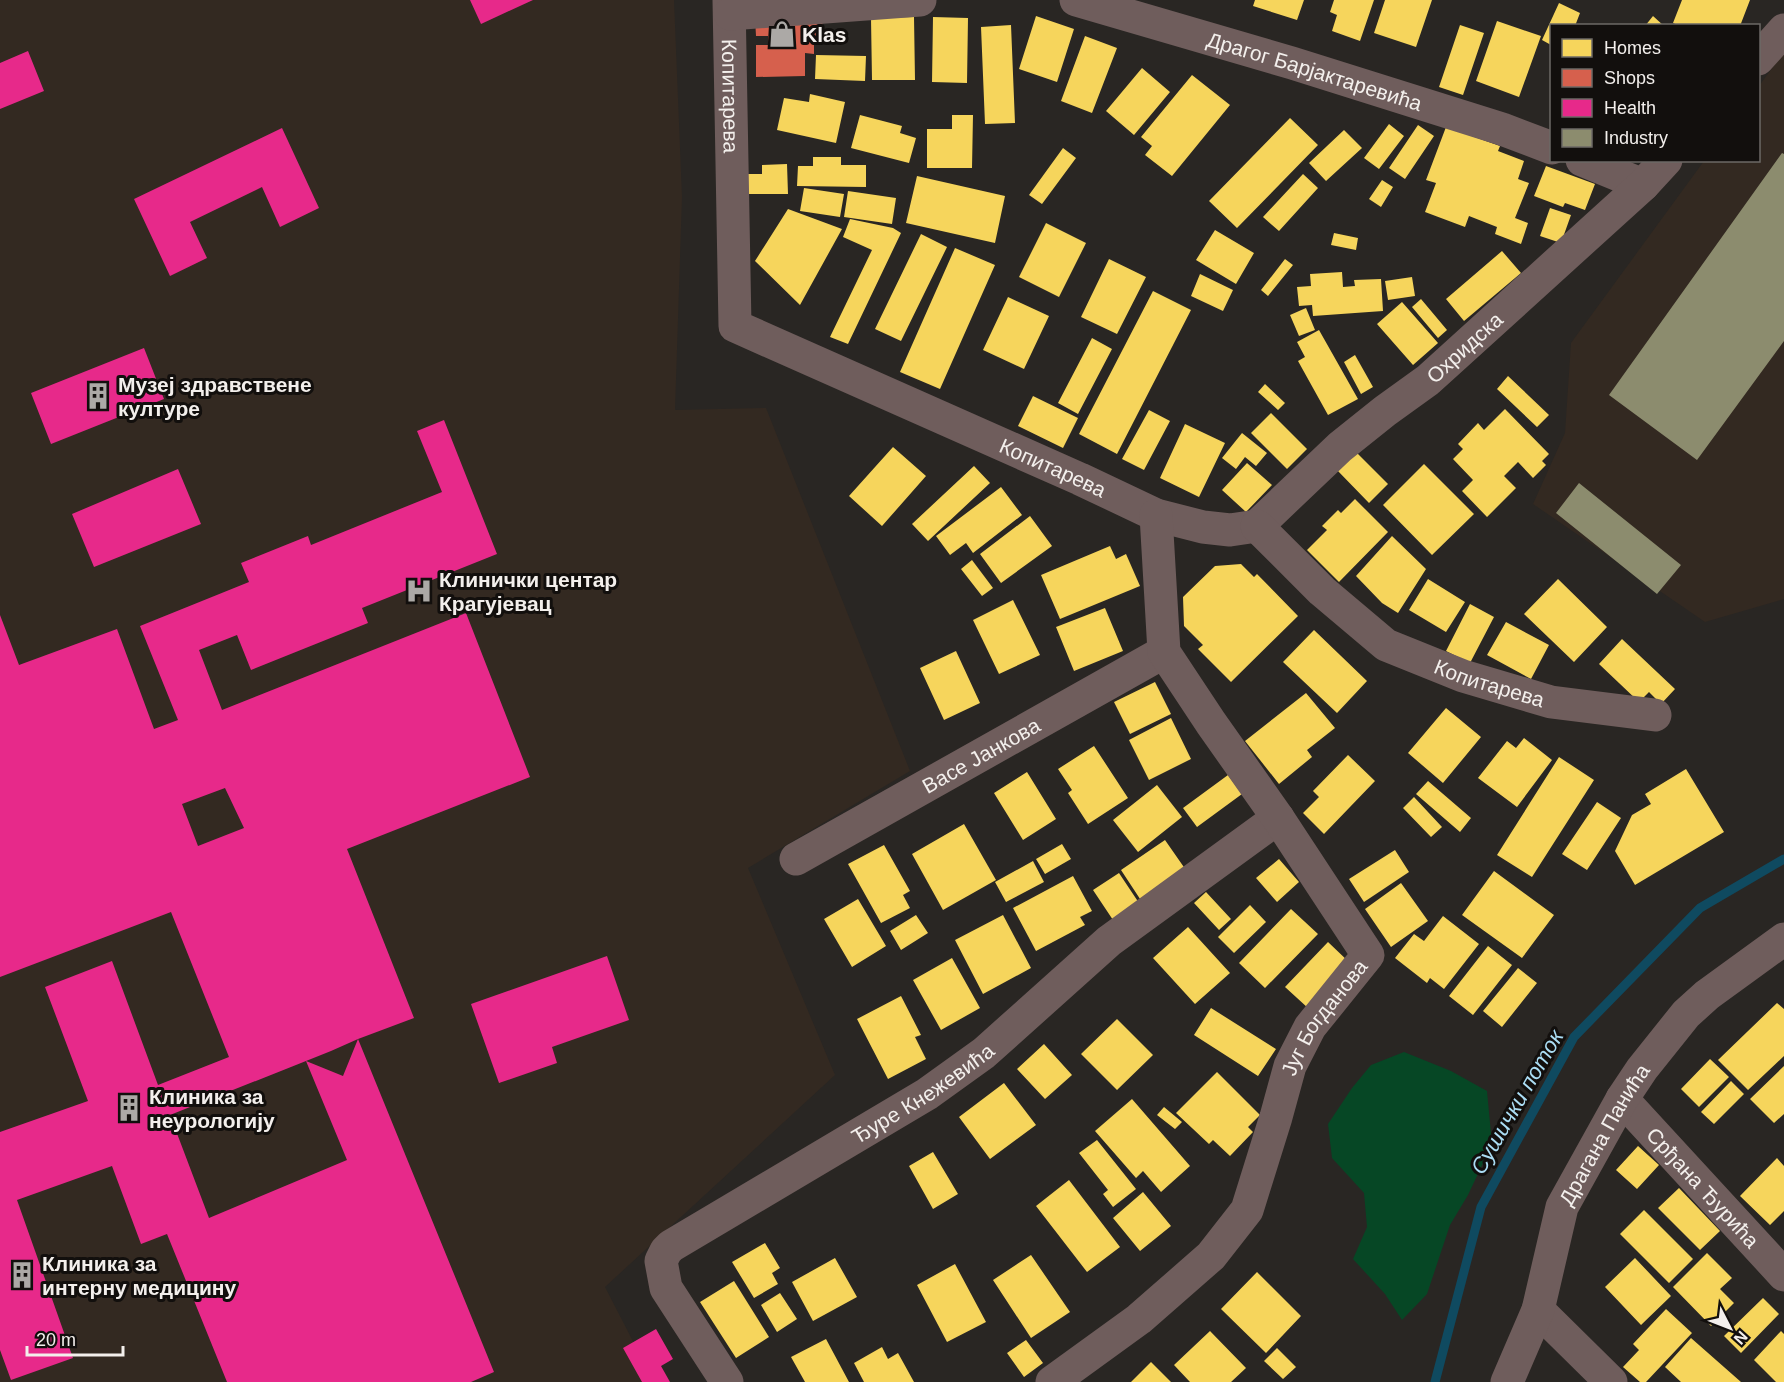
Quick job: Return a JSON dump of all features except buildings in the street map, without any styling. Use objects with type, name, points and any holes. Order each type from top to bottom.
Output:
[{"type":"street","points":[[730,7],[920,0]]},
{"type":"street","name":"Драгог Барјактаревића","points":[[1076,0],[1315,69],[1502,129],[1550,148]]},
{"type":"street","name":"Копитарева","points":[[730,7],[735,326],[1156,515],[1203,527],[1230,530],[1257,526],[1322,591],[1386,645],[1463,676],[1551,702],[1655,715]]},
{"type":"street","points":[[1760,57],[1784,30]]},
{"type":"street","points":[[1587,162],[1643,185]]},
{"type":"street","name":"Охридска","points":[[1257,526],[1340,447],[1428,380],[1643,185],[1664,162]]},
{"type":"street","points":[[1156,515],[1164,652]]},
{"type":"street","name":"Југ Богданова","points":[[1052,1382],[1139,1319],[1211,1256],[1247,1210],[1290,1066],[1310,1027],[1368,955],[1278,818],[1164,652]]},
{"type":"street","name":"Васе Јанкова","points":[[796,859],[1164,652]]},
{"type":"street","name":"Ђуре Кнежевића","points":[[727,1382],[666,1288],[661,1261],[666,1251],[927,1094],[984,1053],[1109,941],[1278,818]]},
{"type":"street","name":"Драгана Панића","points":[[1507,1382],[1538,1310],[1562,1207],[1622,1099],[1648,1061],[1686,1014],[1707,995],[1782,942]]},
{"type":"street","name":"Срђана Ђурића","points":[[1622,1099],[1784,1275]]},
{"type":"street","points":[[1538,1310],[1611,1382]]},
{"type":"shaded area","name":"Клинички центар Крагујевац","points":[[0,0],[674,0],[682,197],[675,410],[766,408],[910,771],[748,868],[835,1075],[605,1287],[654,1382],[0,1382]]},
{"type":"shaded area","points":[[1784,52],[1784,599],[1705,622],[1533,504],[1565,433],[1571,343],[1703,162],[1760,162],[1760,85]]},
{"type":"green space","points":[[1404,1052],[1451,1071],[1487,1091],[1492,1144],[1468,1195],[1450,1225],[1427,1294],[1402,1320],[1385,1294],[1353,1259],[1367,1227],[1364,1193],[1332,1158],[1328,1124],[1352,1088],[1371,1065]]},
{"type":"waterway","name":"Сушички поток","points":[[1435,1382],[1481,1207],[1574,1037],[1700,908],[1784,859]]},
{"type":"place","name":"Klas","points":[[782,34]]},
{"type":"place","name":"Музеј здравствене културе","points":[[98,396]]},
{"type":"place","name":"Клинички центар Крагујевац","points":[[419,591]]},
{"type":"place","name":"Клиника за неурологију","points":[[129,1108]]},
{"type":"place","name":"Клиника за интерну медицину","points":[[22,1275]]}]
